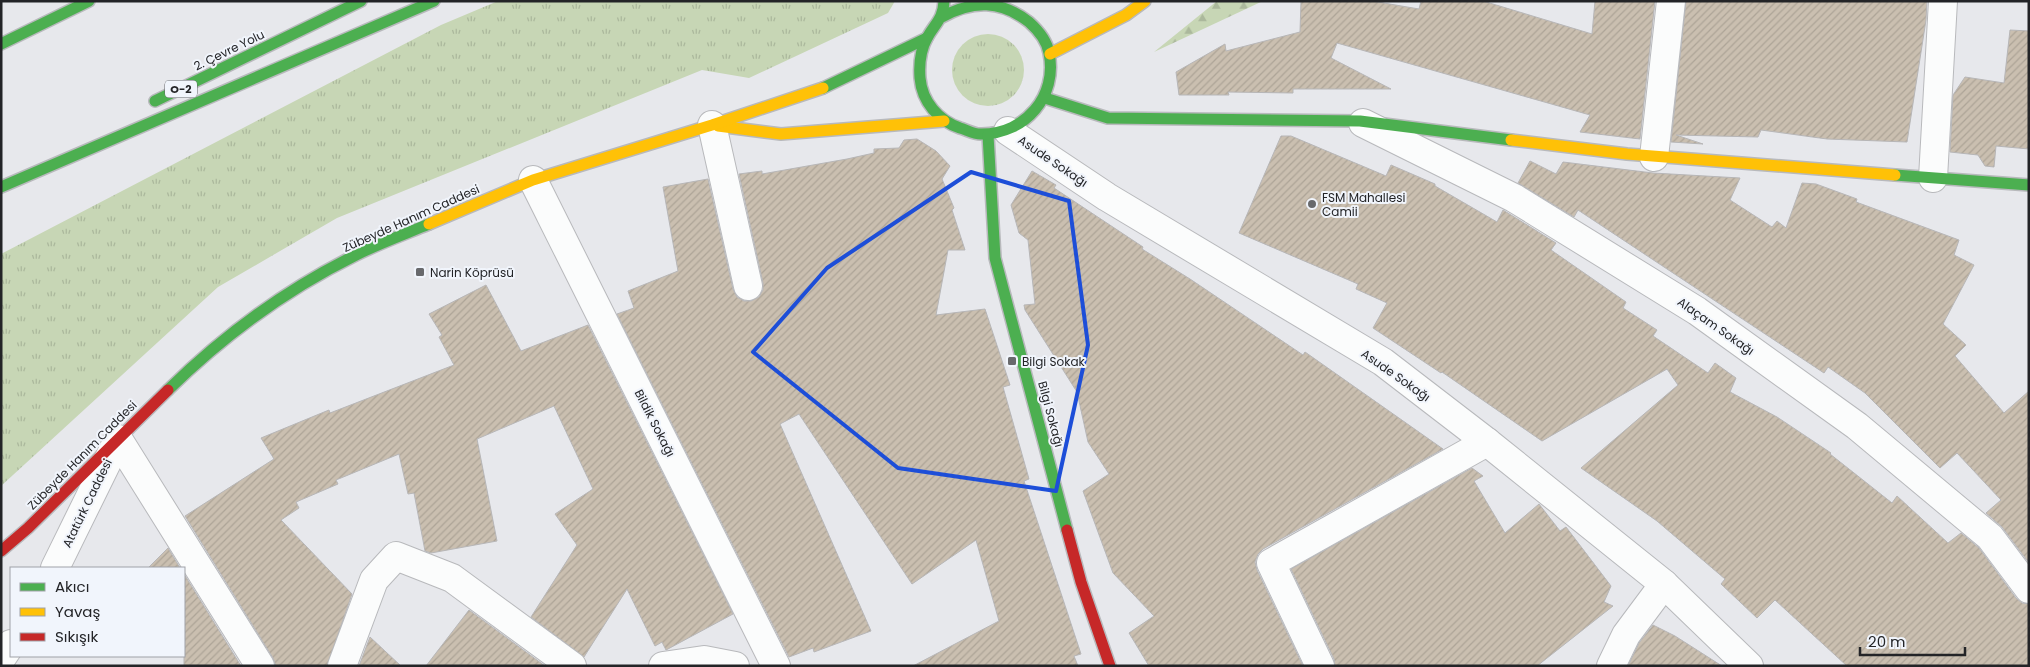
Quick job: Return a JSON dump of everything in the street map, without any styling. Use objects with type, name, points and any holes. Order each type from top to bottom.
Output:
[{"type":"main road","points":[[1,44],[89,1]]},
{"type":"main road","name":"2. Çevre Yolu","points":[[142,108],[361,1]]},
{"type":"main road","points":[[1,187],[434,1]]},
{"type":"main road","points":[[942,17],[944,1]]},
{"type":"main road","points":[[1050,54],[1126,15],[1145,1]]},
{"type":"main road","points":[[980,3],[1001,3],[1033,23],[1043,37],[1050,54],[1051,76],[1045,98],[1031,117],[998,133],[964,132],[944,121],[928,103],[920,81],[920,59],[927,38],[942,17],[958,7],[980,3]]},
{"type":"main road","name":"Zübeyde Hanım Caddesi","points":[[4,555],[28,528],[190,368],[272,304],[356,255],[533,180],[712,125],[828,86],[927,38]]},
{"type":"main road","points":[[1045,98],[1108,118],[1360,121],[1654,157],[2029,185]]},
{"type":"main road","points":[[712,125],[782,134],[944,121]]},
{"type":"main road","name":"Bilgi Sokağı","points":[[998,133],[995,258],[1082,582],[1110,666]]},
{"type":"main road","points":[[1,176],[45,155]]},
{"type":"street","points":[[1654,157],[1671,1]]},
{"type":"street","points":[[1932,178],[1943,1]]},
{"type":"street","name":"Alaçam Sokağı","points":[[1360,121],[1514,198],[1697,311],[1857,426],[1990,537],[2029,589]]},
{"type":"street","points":[[712,125],[748,286]]},
{"type":"street","name":"Asude Sokağı","points":[[998,133],[1383,362],[1488,442],[1664,584],[1749,666]]},
{"type":"street","name":"Bildik Sokağı","points":[[533,180],[776,666]]},
{"type":"street","points":[[118,439],[260,666]]},
{"type":"street","name":"Atatürk Caddesi","points":[[55,567],[118,439]]},
{"type":"street","points":[[1320,666],[1271,562],[1488,442]]},
{"type":"street","points":[[342,666],[374,580],[396,556],[452,578],[572,666]]},
{"type":"street","points":[[1611,666],[1626,635],[1664,584]]},
{"type":"street","points":[[1,659],[10,646]]},
{"type":"street","points":[[663,666],[704,660],[735,666]]},
{"type":"highlighted area","points":[[971,172],[1069,201],[1088,345],[1056,491],[898,468],[753,352],[827,268]]},
{"type":"green space","points":[[498,1],[895,1],[888,13],[749,78],[702,70],[337,218],[218,287],[1,486],[1,254],[441,25]]},
{"type":"green space","points":[[1217,1],[1263,1],[1154,52]]},
{"type":"green space","points":[[988,34],[1008,40],[1018,50],[1024,70],[1018,90],[1008,100],[988,106],[968,100],[958,90],[952,70],[958,50],[968,40]]},
{"type":"building","points":[[1301,1],[1372,1],[1419,9],[1421,1],[1483,1],[1592,34],[1595,1],[1655,1],[1640,139],[1580,132],[1590,115],[1337,43],[1331,58],[1391,89],[1293,89],[1293,93],[1228,92],[1229,95],[1179,95],[1176,72],[1225,44],[1226,51],[1300,32]]},
{"type":"building","points":[[1686,1],[1927,1],[1926,20],[1907,142],[1827,139],[1761,130],[1758,137],[1676,135],[1703,144],[1671,142]]},
{"type":"building","points":[[2010,30],[2029,31],[2029,149],[1996,146],[1994,167],[1985,166],[1978,155],[1950,152],[1953,95],[1965,77],[2004,83]]},
{"type":"building","points":[[1281,136],[1291,136],[1386,176],[1391,165],[1435,184],[1435,186],[1497,222],[1503,210],[1556,243],[1551,250],[1626,302],[1623,308],[1657,330],[1653,336],[1708,373],[1715,363],[1736,378],[1730,392],[1777,417],[1831,453],[1892,503],[1897,496],[1948,543],[1961,533],[1979,548],[2016,598],[2022,603],[2029,604],[2029,666],[1847,666],[1775,600],[1757,618],[1721,584],[1725,579],[1657,521],[1581,468],[1678,385],[1667,369],[1542,441],[1442,372],[1373,328],[1387,303],[1356,289],[1358,284],[1239,233]]},
{"type":"building","points":[[917,139],[936,151],[950,166],[942,179],[954,208],[952,210],[965,250],[948,250],[936,315],[985,309],[1010,385],[1003,387],[1029,479],[1024,481],[1081,654],[1074,656],[1078,666],[913,666],[999,621],[976,540],[912,584],[799,414],[780,424],[871,631],[814,652],[813,648],[789,657],[617,314],[634,308],[628,291],[678,271],[663,187],[708,179],[733,289],[737,297],[744,301],[751,301],[759,297],[763,290],[763,283],[739,174],[762,171],[762,174],[847,159],[874,153],[874,149],[899,148],[904,140]]},
{"type":"building","points":[[1530,161],[1556,174],[1563,162],[1653,173],[1740,178],[1730,200],[1772,227],[1777,221],[1786,228],[1802,183],[1816,184],[1857,199],[1856,202],[1959,240],[1954,255],[1974,265],[1943,324],[1966,345],[1955,356],[2004,413],[2029,391],[2029,563],[2002,527],[1986,513],[2001,500],[1957,453],[1940,468],[1865,393],[1828,367],[1824,373],[1578,210],[1574,217],[1518,183]]},
{"type":"building","points":[[1032,171],[1056,185],[1054,188],[1143,247],[1142,249],[1303,355],[1305,352],[1443,449],[1263,549],[1258,554],[1255,562],[1257,570],[1303,666],[1149,666],[1129,633],[1154,616],[1113,573],[1083,491],[1109,474],[1088,442],[1077,392],[1025,310],[1024,305],[1035,304],[1028,240],[1019,233],[1011,205]]},
{"type":"building","points":[[486,285],[521,351],[588,325],[733,614],[666,650],[662,642],[655,646],[627,589],[584,657],[531,617],[577,545],[555,514],[593,489],[554,406],[477,439],[497,541],[431,553],[425,551],[414,493],[408,494],[399,454],[336,480],[338,484],[296,502],[299,508],[281,520],[352,594],[327,666],[276,666],[273,658],[185,516],[274,459],[261,438],[329,410],[330,413],[454,365],[439,337],[442,335],[429,314]]},
{"type":"building","points":[[1472,468],[1483,476],[1474,481],[1505,533],[1539,504],[1560,531],[1566,527],[1611,586],[1604,602],[1613,606],[1537,666],[1335,666],[1334,659],[1291,569]]},
{"type":"building","points":[[168,548],[179,567],[149,567]]},
{"type":"building","points":[[185,576],[241,666],[184,666],[185,657]]},
{"type":"building","points":[[469,610],[545,666],[426,666]]},
{"type":"building","points":[[1653,625],[1675,636],[1722,666],[1628,666],[1639,643]]},
{"type":"building","points":[[370,637],[401,666],[359,666]]},
{"type":"traffic: fast","points":[[1,44],[89,1]]},
{"type":"traffic: fast","points":[[155,101],[361,1]]},
{"type":"traffic: fast","points":[[1,187],[434,1]]},
{"type":"traffic: fast","points":[[942,17],[953,11],[976,5],[997,6],[1018,15],[1039,32],[1049,53],[1050,69],[1048,84],[1043,98],[1035,110],[1024,120],[998,132],[977,134],[945,121],[928,103],[921,87],[921,57],[927,38],[940,17],[944,1]]},
{"type":"traffic: fast","points":[[823,88],[927,38]]},
{"type":"traffic: fast","points":[[1045,98],[1108,118],[1360,121],[1511,140]]},
{"type":"traffic: fast","points":[[988,135],[995,258],[1067,530]]},
{"type":"traffic: fast","points":[[1895,175],[2029,185]]},
{"type":"traffic: fast","points":[[168,390],[233,333],[281,298],[330,268],[429,224]]},
{"type":"traffic: slow","points":[[1050,54],[1126,15],[1145,1]]},
{"type":"traffic: slow","points":[[429,224],[533,180],[712,125],[823,88]]},
{"type":"traffic: slow","points":[[718,126],[781,134],[944,121]]},
{"type":"traffic: slow","points":[[1511,140],[1627,154],[1895,175]]},
{"type":"traffic: jam","points":[[1,551],[28,528],[168,390]]},
{"type":"traffic: jam","points":[[1067,530],[1081,582],[1110,666]]},
{"type":"place","name":"FSM Mahallesi Camii","points":[[1312,204]]},
{"type":"place","name":"Narin Köprüsü","points":[[420,272]]},
{"type":"place","name":"Bilgi Sokak","points":[[1012,361]]}]
